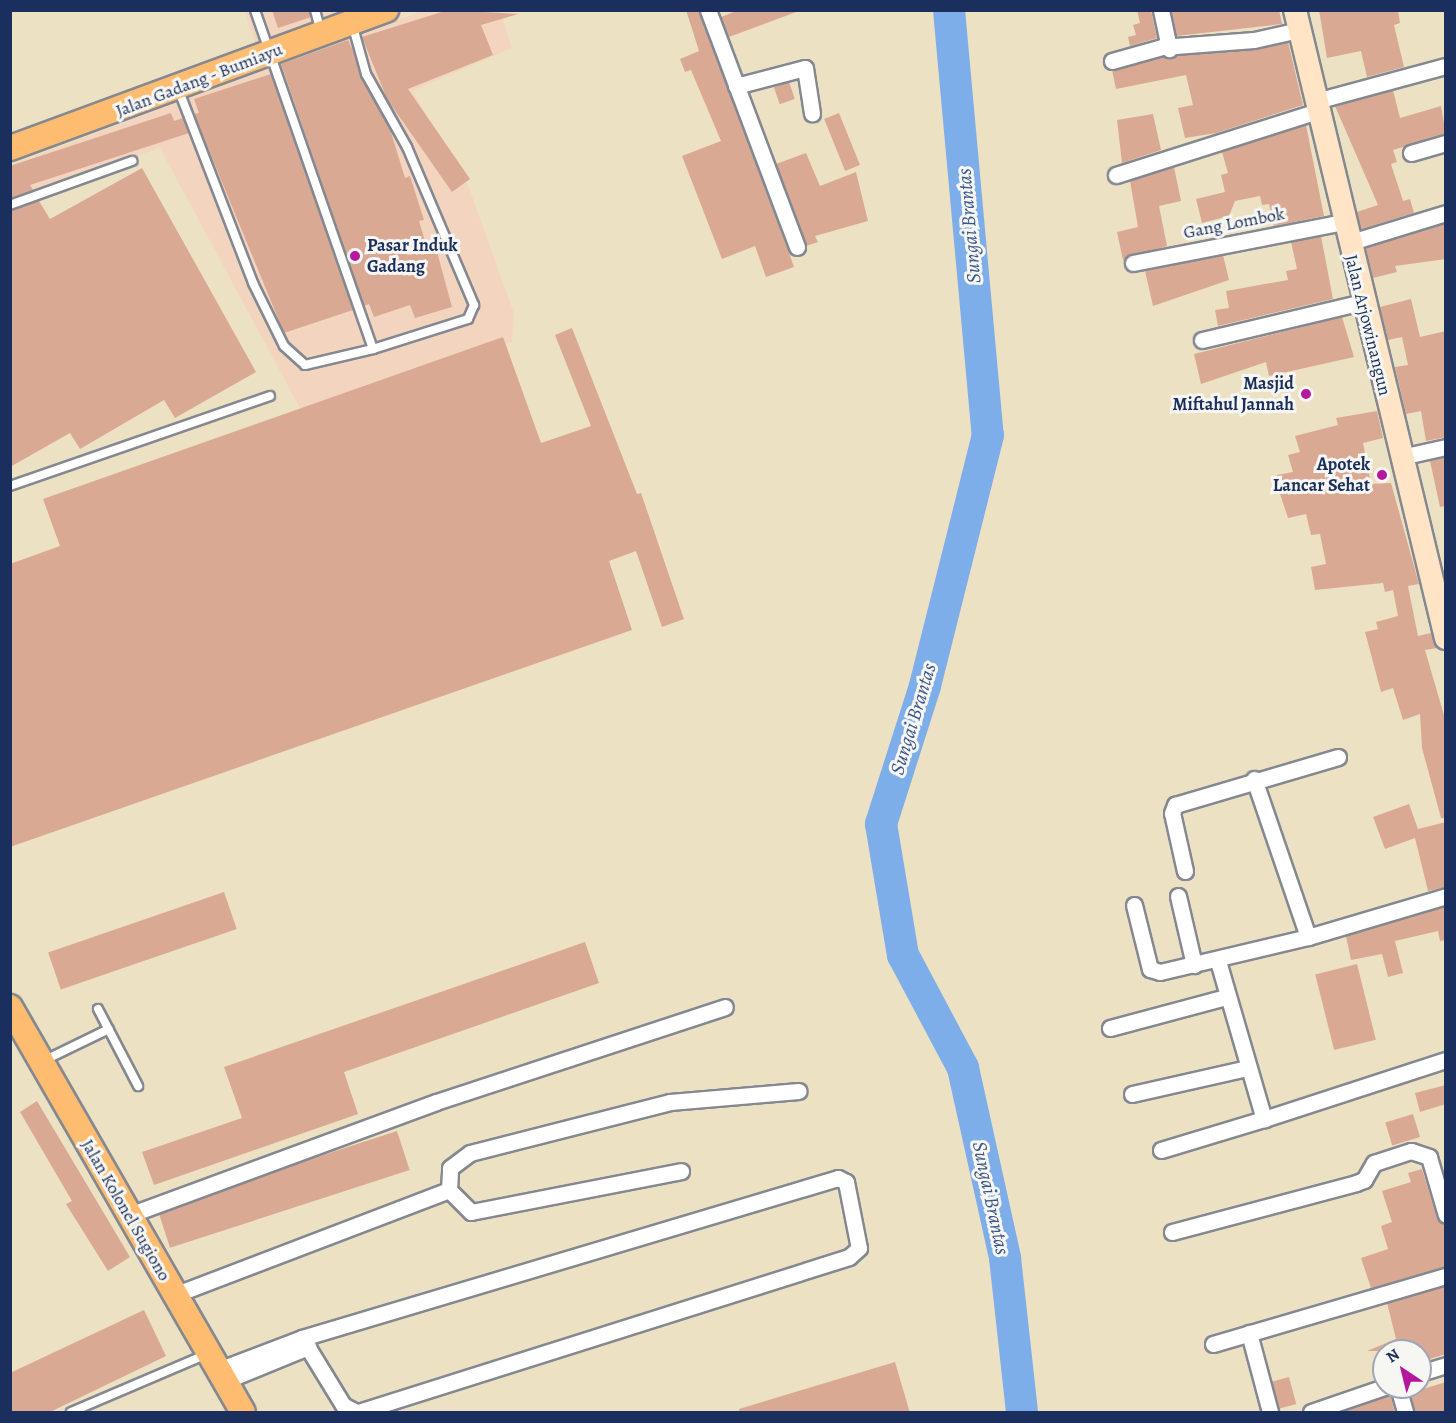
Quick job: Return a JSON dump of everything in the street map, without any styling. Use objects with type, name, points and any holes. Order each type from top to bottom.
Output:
[{"type":"main road","name":"Jalan Gadang - Bumiayu","points":[[10,148],[178,89],[269,52],[386,10]]},
{"type":"main road","name":"Jalan Arjowinangun","points":[[1297,20],[1345,232],[1446,638]]},
{"type":"main road","name":"Jalan Kolonel Sugiono","points":[[10,1007],[243,1413]]},
{"type":"street","points":[[708,10],[798,247]]},
{"type":"street","points":[[1161,10],[1169,49]]},
{"type":"street","points":[[1112,61],[1297,20]]},
{"type":"street","points":[[1116,175],[1317,106],[1446,66]]},
{"type":"street","points":[[736,86],[805,68],[812,113]]},
{"type":"street","points":[[1411,153],[1446,143]]},
{"type":"street","name":"Gang Lombok","points":[[1133,263],[1345,232],[1446,213]]},
{"type":"street","points":[[1202,340],[1363,302]]},
{"type":"street","points":[[1401,457],[1446,447]]},
{"type":"street","points":[[1185,871],[1173,807],[1254,780],[1338,757]]},
{"type":"street","points":[[1254,780],[1308,937]]},
{"type":"street","points":[[1178,896],[1194,965]]},
{"type":"street","points":[[1134,906],[1150,969],[1160,972],[1218,961],[1446,896]]},
{"type":"street","points":[[1218,961],[1246,1068],[1264,1119]]},
{"type":"street","points":[[1110,1028],[1226,997]]},
{"type":"street","points":[[129,1215],[436,1102],[725,1007]]},
{"type":"street","points":[[1161,1150],[1446,1060]]},
{"type":"street","points":[[1132,1094],[1246,1068]]},
{"type":"street","points":[[681,1171],[471,1212],[449,1190],[450,1168],[470,1153],[670,1102],[799,1091]]},
{"type":"street","points":[[1172,1232],[1364,1180],[1374,1163],[1412,1151],[1430,1157],[1446,1215]]},
{"type":"street","points":[[217,1368],[305,1343],[838,1178],[846,1182],[860,1248],[849,1257],[357,1413],[344,1405],[305,1343]]},
{"type":"street","points":[[174,1295],[449,1190]]},
{"type":"street","points":[[1214,1344],[1446,1276]]},
{"type":"street","points":[[1249,1334],[1270,1413]]},
{"type":"street","points":[[1311,1413],[1372,1391]]},
{"type":"lane","points":[[255,10],[373,349]]},
{"type":"lane","points":[[315,10],[322,34]]},
{"type":"lane","points":[[178,89],[253,283],[284,346],[305,365],[373,349],[468,320],[474,306],[407,147],[366,74],[351,22]]},
{"type":"lane","points":[[10,205],[132,161]]},
{"type":"lane","points":[[10,486],[270,396]]},
{"type":"lane","points":[[98,1009],[138,1086]]},
{"type":"lane","points":[[42,1062],[109,1029]]},
{"type":"lane","points":[[71,1413],[217,1368]]},
{"type":"shaded area","points":[[244,10],[372,11],[258,50]]},
{"type":"shaded area","name":"Pasar Induk Gadang","points":[[422,11],[500,11],[512,48],[412,91],[470,190],[514,314],[512,342],[302,412],[160,148],[11,197],[11,165]]},
{"type":"building","points":[[272,10],[309,10],[311,17],[278,28]]},
{"type":"building","points":[[448,10],[518,14],[481,25],[493,55],[408,89],[470,179],[452,192],[387,99],[362,37]]},
{"type":"building","points":[[686,10],[699,10],[794,267],[766,277],[755,246],[722,259],[682,156],[721,141],[691,70],[685,72],[680,59],[699,51]]},
{"type":"building","points":[[739,10],[796,10],[796,12],[729,37],[721,17]]},
{"type":"building","points":[[1137,10],[1151,10],[1157,38],[1130,46],[1128,37],[1136,35],[1133,25],[1140,23]]},
{"type":"building","points":[[1171,10],[1279,10],[1282,24],[1176,36]]},
{"type":"building","points":[[1319,10],[1398,10],[1400,23],[1394,25],[1404,67],[1367,77],[1361,51],[1327,58]]},
{"type":"building","points":[[348,40],[390,129],[405,178],[410,176],[424,220],[419,221],[428,251],[436,248],[452,307],[415,318],[410,305],[374,317],[369,304],[364,306],[281,64]]},
{"type":"building","points":[[1288,42],[1303,105],[1216,133],[1185,138],[1178,108],[1193,105],[1186,75],[1116,89],[1112,70],[1163,57]]},
{"type":"building","points":[[271,74],[353,310],[284,333],[194,114],[199,113],[194,99]]},
{"type":"building","points":[[789,82],[795,99],[780,104],[774,87]]},
{"type":"building","points":[[1393,90],[1400,118],[1441,106],[1446,134],[1393,150],[1397,162],[1391,164],[1403,201],[1410,199],[1414,213],[1361,229],[1357,212],[1378,205],[1335,106]]},
{"type":"building","points":[[171,113],[174,121],[183,118],[189,133],[30,185],[33,190],[10,198],[10,166]]},
{"type":"building","points":[[839,113],[860,165],[845,171],[824,119]]},
{"type":"building","points":[[1153,114],[1161,150],[1122,163],[1117,120]]},
{"type":"building","points":[[1306,125],[1324,216],[1274,226],[1269,204],[1262,205],[1260,196],[1235,201],[1229,216],[1202,223],[1196,199],[1225,192],[1221,175],[1228,173],[1222,152]]},
{"type":"building","points":[[806,153],[820,186],[856,172],[868,221],[815,236],[818,242],[806,246],[776,164]]},
{"type":"building","points":[[1174,167],[1181,201],[1159,206],[1167,246],[1123,260],[1117,232],[1138,227],[1130,181]]},
{"type":"building","points":[[142,168],[256,372],[175,418],[164,400],[80,449],[70,433],[10,467],[10,211],[39,201],[50,219]]},
{"type":"building","points":[[1446,223],[1446,259],[1395,266],[1397,272],[1373,278],[1366,248]]},
{"type":"building","points":[[1321,236],[1333,299],[1218,326],[1215,310],[1229,308],[1226,291],[1288,280],[1286,271],[1297,269],[1291,242]]},
{"type":"building","points":[[1223,255],[1229,280],[1153,306],[1145,271]]},
{"type":"building","points":[[1411,299],[1420,337],[1446,331],[1446,437],[1426,441],[1421,411],[1406,414],[1395,367],[1408,365],[1402,337],[1388,340],[1380,307]]},
{"type":"building","points":[[1342,317],[1354,357],[1269,376],[1266,362],[1201,384],[1194,354]]},
{"type":"building","points":[[572,328],[637,494],[641,493],[684,619],[662,627],[636,551],[609,561],[632,630],[10,847],[10,564],[60,546],[43,499],[503,337],[541,443],[591,426],[555,335]]},
{"type":"building","points":[[1377,411],[1383,438],[1363,443],[1371,484],[1391,483],[1419,584],[1408,586],[1418,636],[1431,633],[1437,648],[1425,650],[1446,722],[1446,818],[1441,818],[1422,748],[1420,714],[1403,720],[1393,688],[1381,692],[1365,632],[1378,629],[1376,622],[1398,616],[1393,590],[1385,592],[1383,583],[1315,590],[1311,567],[1326,564],[1320,534],[1311,535],[1306,514],[1288,518],[1279,491],[1277,475],[1293,472],[1288,455],[1300,452],[1295,436],[1338,425],[1336,418]]},
{"type":"building","points":[[1446,457],[1446,506],[1440,507],[1430,461]]},
{"type":"building","points":[[1409,804],[1418,829],[1446,822],[1446,887],[1428,891],[1415,838],[1385,849],[1373,817]]},
{"type":"building","points":[[224,892],[237,929],[61,989],[48,953]]},
{"type":"building","points":[[1446,906],[1446,940],[1440,941],[1438,931],[1395,941],[1403,973],[1388,977],[1382,954],[1351,960],[1346,936]]},
{"type":"building","points":[[585,942],[599,983],[344,1072],[358,1114],[154,1185],[142,1152],[242,1118],[224,1067]]},
{"type":"building","points":[[1357,964],[1376,1040],[1334,1050],[1315,974]]},
{"type":"building","points":[[1446,1085],[1446,1104],[1420,1112],[1415,1093]]},
{"type":"building","points":[[37,1101],[130,1257],[108,1271],[66,1204],[72,1201],[20,1112]]},
{"type":"building","points":[[1413,1114],[1420,1137],[1392,1145],[1385,1122]]},
{"type":"building","points":[[397,1131],[410,1170],[170,1248],[157,1209]]},
{"type":"building","points":[[1422,1169],[1437,1218],[1446,1225],[1446,1267],[1371,1288],[1361,1258],[1388,1249],[1381,1226],[1392,1222],[1382,1191],[1411,1182],[1408,1173]]},
{"type":"building","points":[[1446,1286],[1446,1354],[1432,1358],[1432,1339],[1396,1339],[1387,1303]]},
{"type":"building","points":[[144,1310],[166,1356],[48,1413],[10,1413],[10,1373]]},
{"type":"building","points":[[895,1362],[910,1413],[740,1413],[739,1409]]},
{"type":"building","points":[[1289,1377],[1296,1404],[1279,1409],[1272,1382]]},
{"type":"building","points":[[1446,1382],[1446,1413],[1414,1413],[1411,1399],[1432,1399],[1432,1386]]},
{"type":"building","points":[[1379,1399],[1391,1399],[1395,1413],[1341,1413]]},
{"type":"waterway","name":"Sungai Brantas","points":[[949,10],[988,435],[925,686],[881,824],[903,955],[963,1068],[1005,1258],[1022,1412]]},
{"type":"place","name":"Pasar Induk Gadang","points":[[355,256]]},
{"type":"place","name":"Masjid Miftahul Jannah","points":[[1306,394]]},
{"type":"place","name":"Apotek Lancar Sehat","points":[[1382,475]]}]
